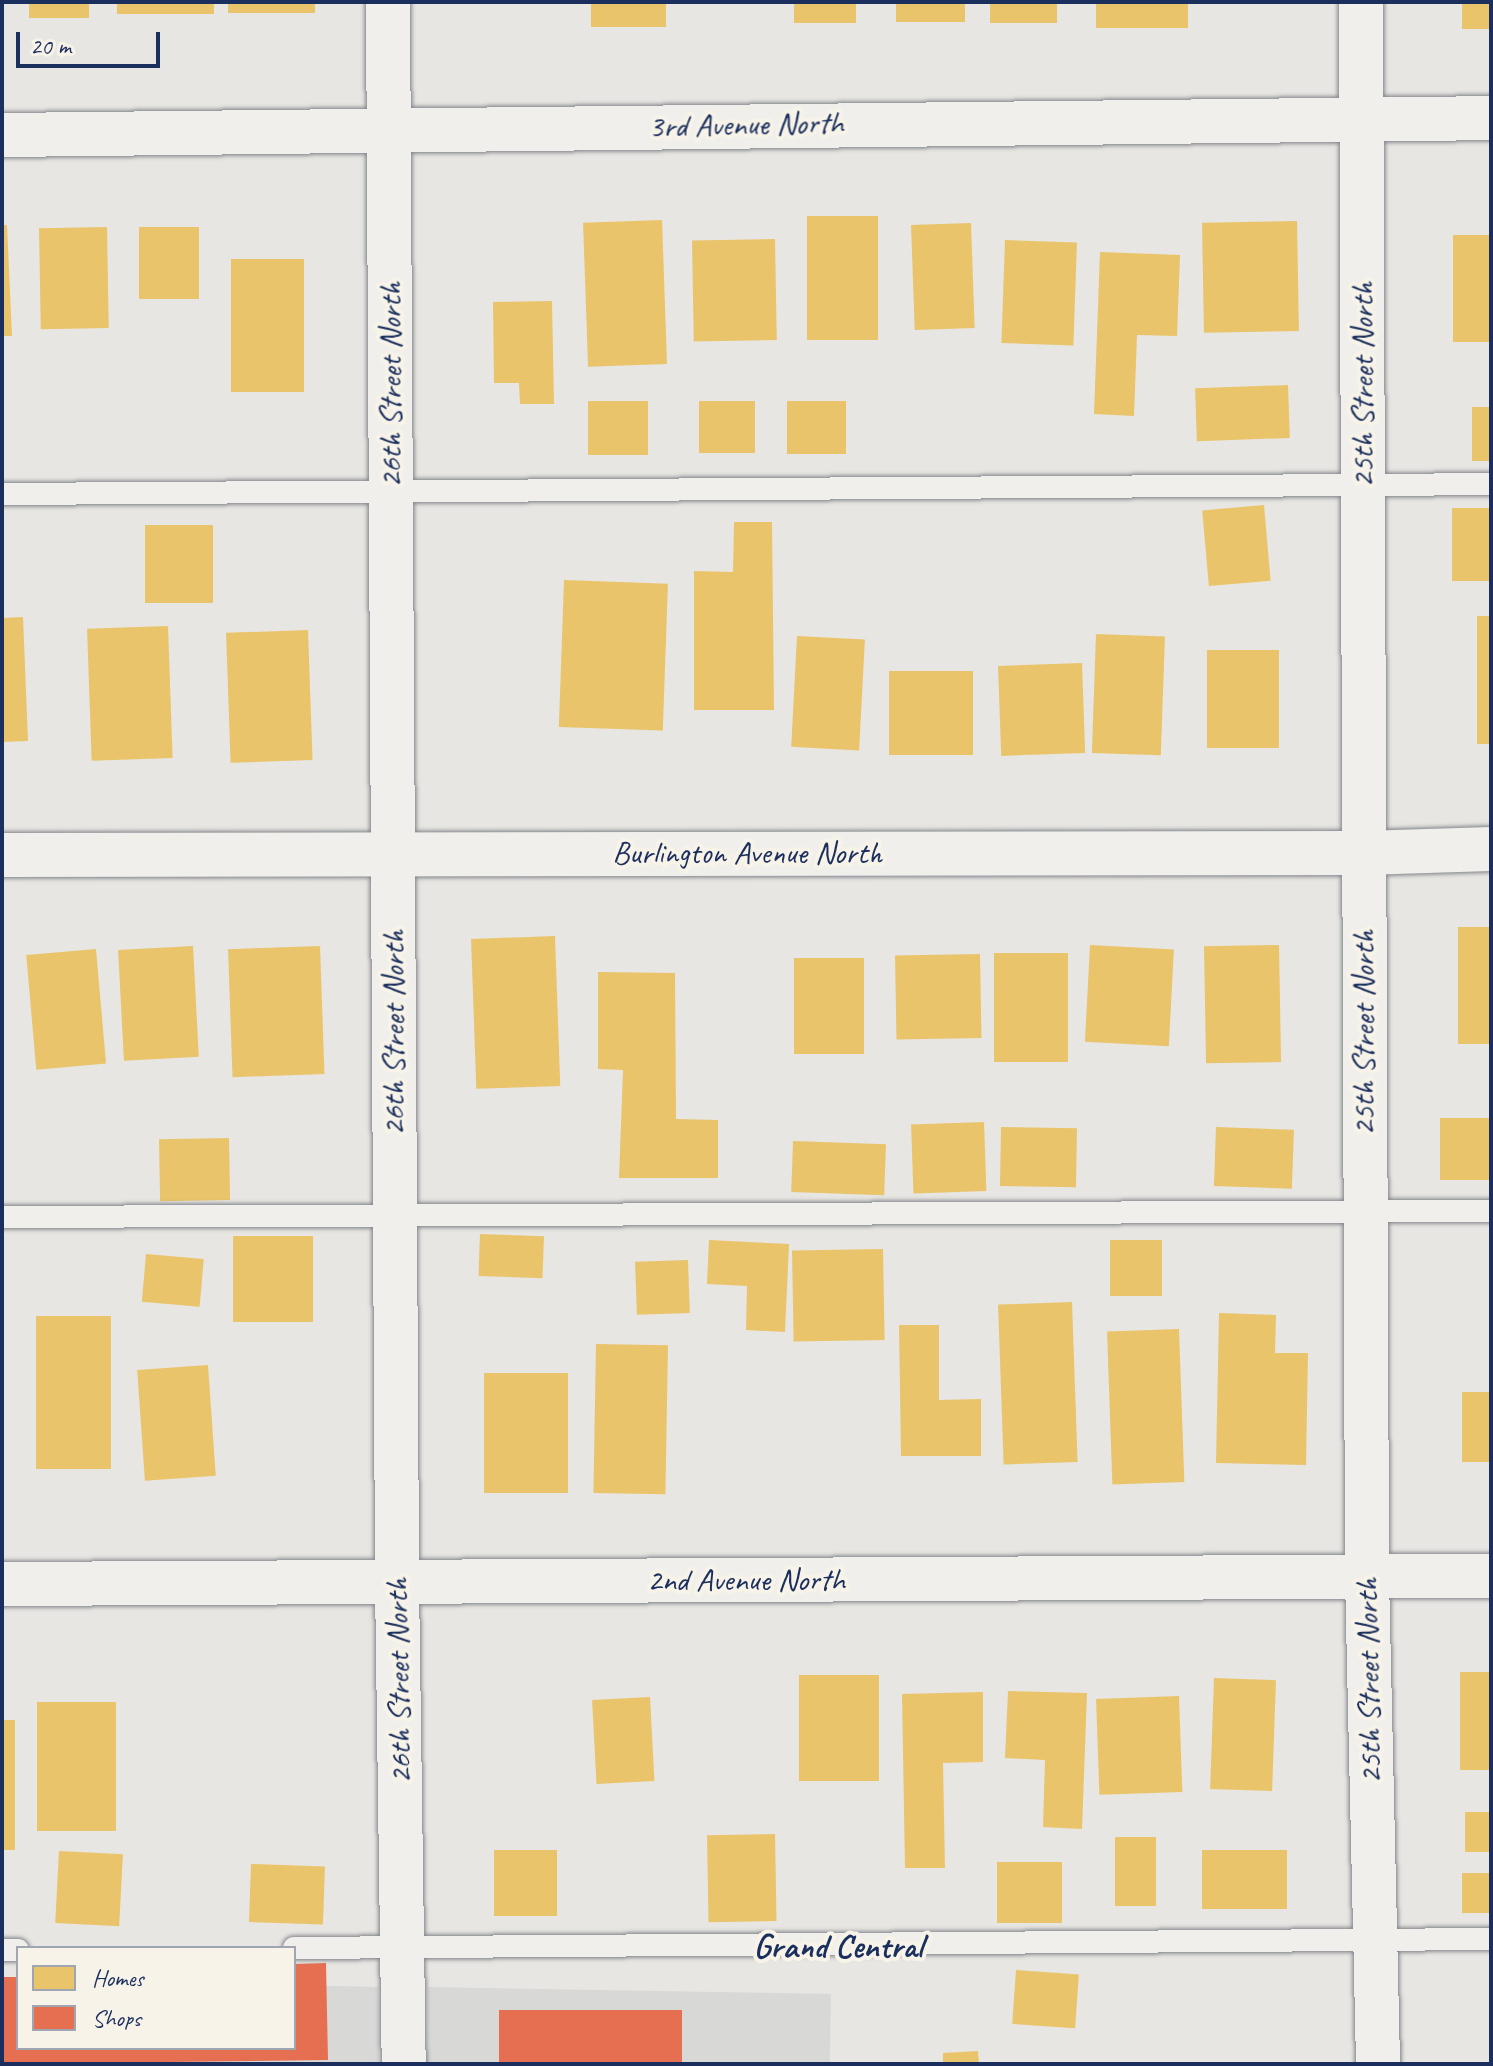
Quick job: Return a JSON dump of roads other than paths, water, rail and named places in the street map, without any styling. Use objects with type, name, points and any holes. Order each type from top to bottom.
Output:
[{"type":"street","name":"26th Street North","points":[[388,2],[397,1582],[404,2064]]},
{"type":"street","name":"25th Street North","points":[[1361,2],[1367,1577],[1378,2064]]},
{"type":"street","name":"3rd Avenue North","points":[[2,135],[390,128],[1491,118]]},
{"type":"street","name":"Burlington Avenue North","points":[[2,855],[393,852],[1363,853],[1491,849]]},
{"type":"street","name":"2nd Avenue North","points":[[2,1584],[1491,1576]]},
{"type":"lane","points":[[2,494],[1491,484]]},
{"type":"lane","points":[[2,1217],[1491,1211]]},
{"type":"lane","points":[[296,1948],[1491,1939]]},
{"type":"district","name":"Grand Central","points":[[838,1946]]}]
